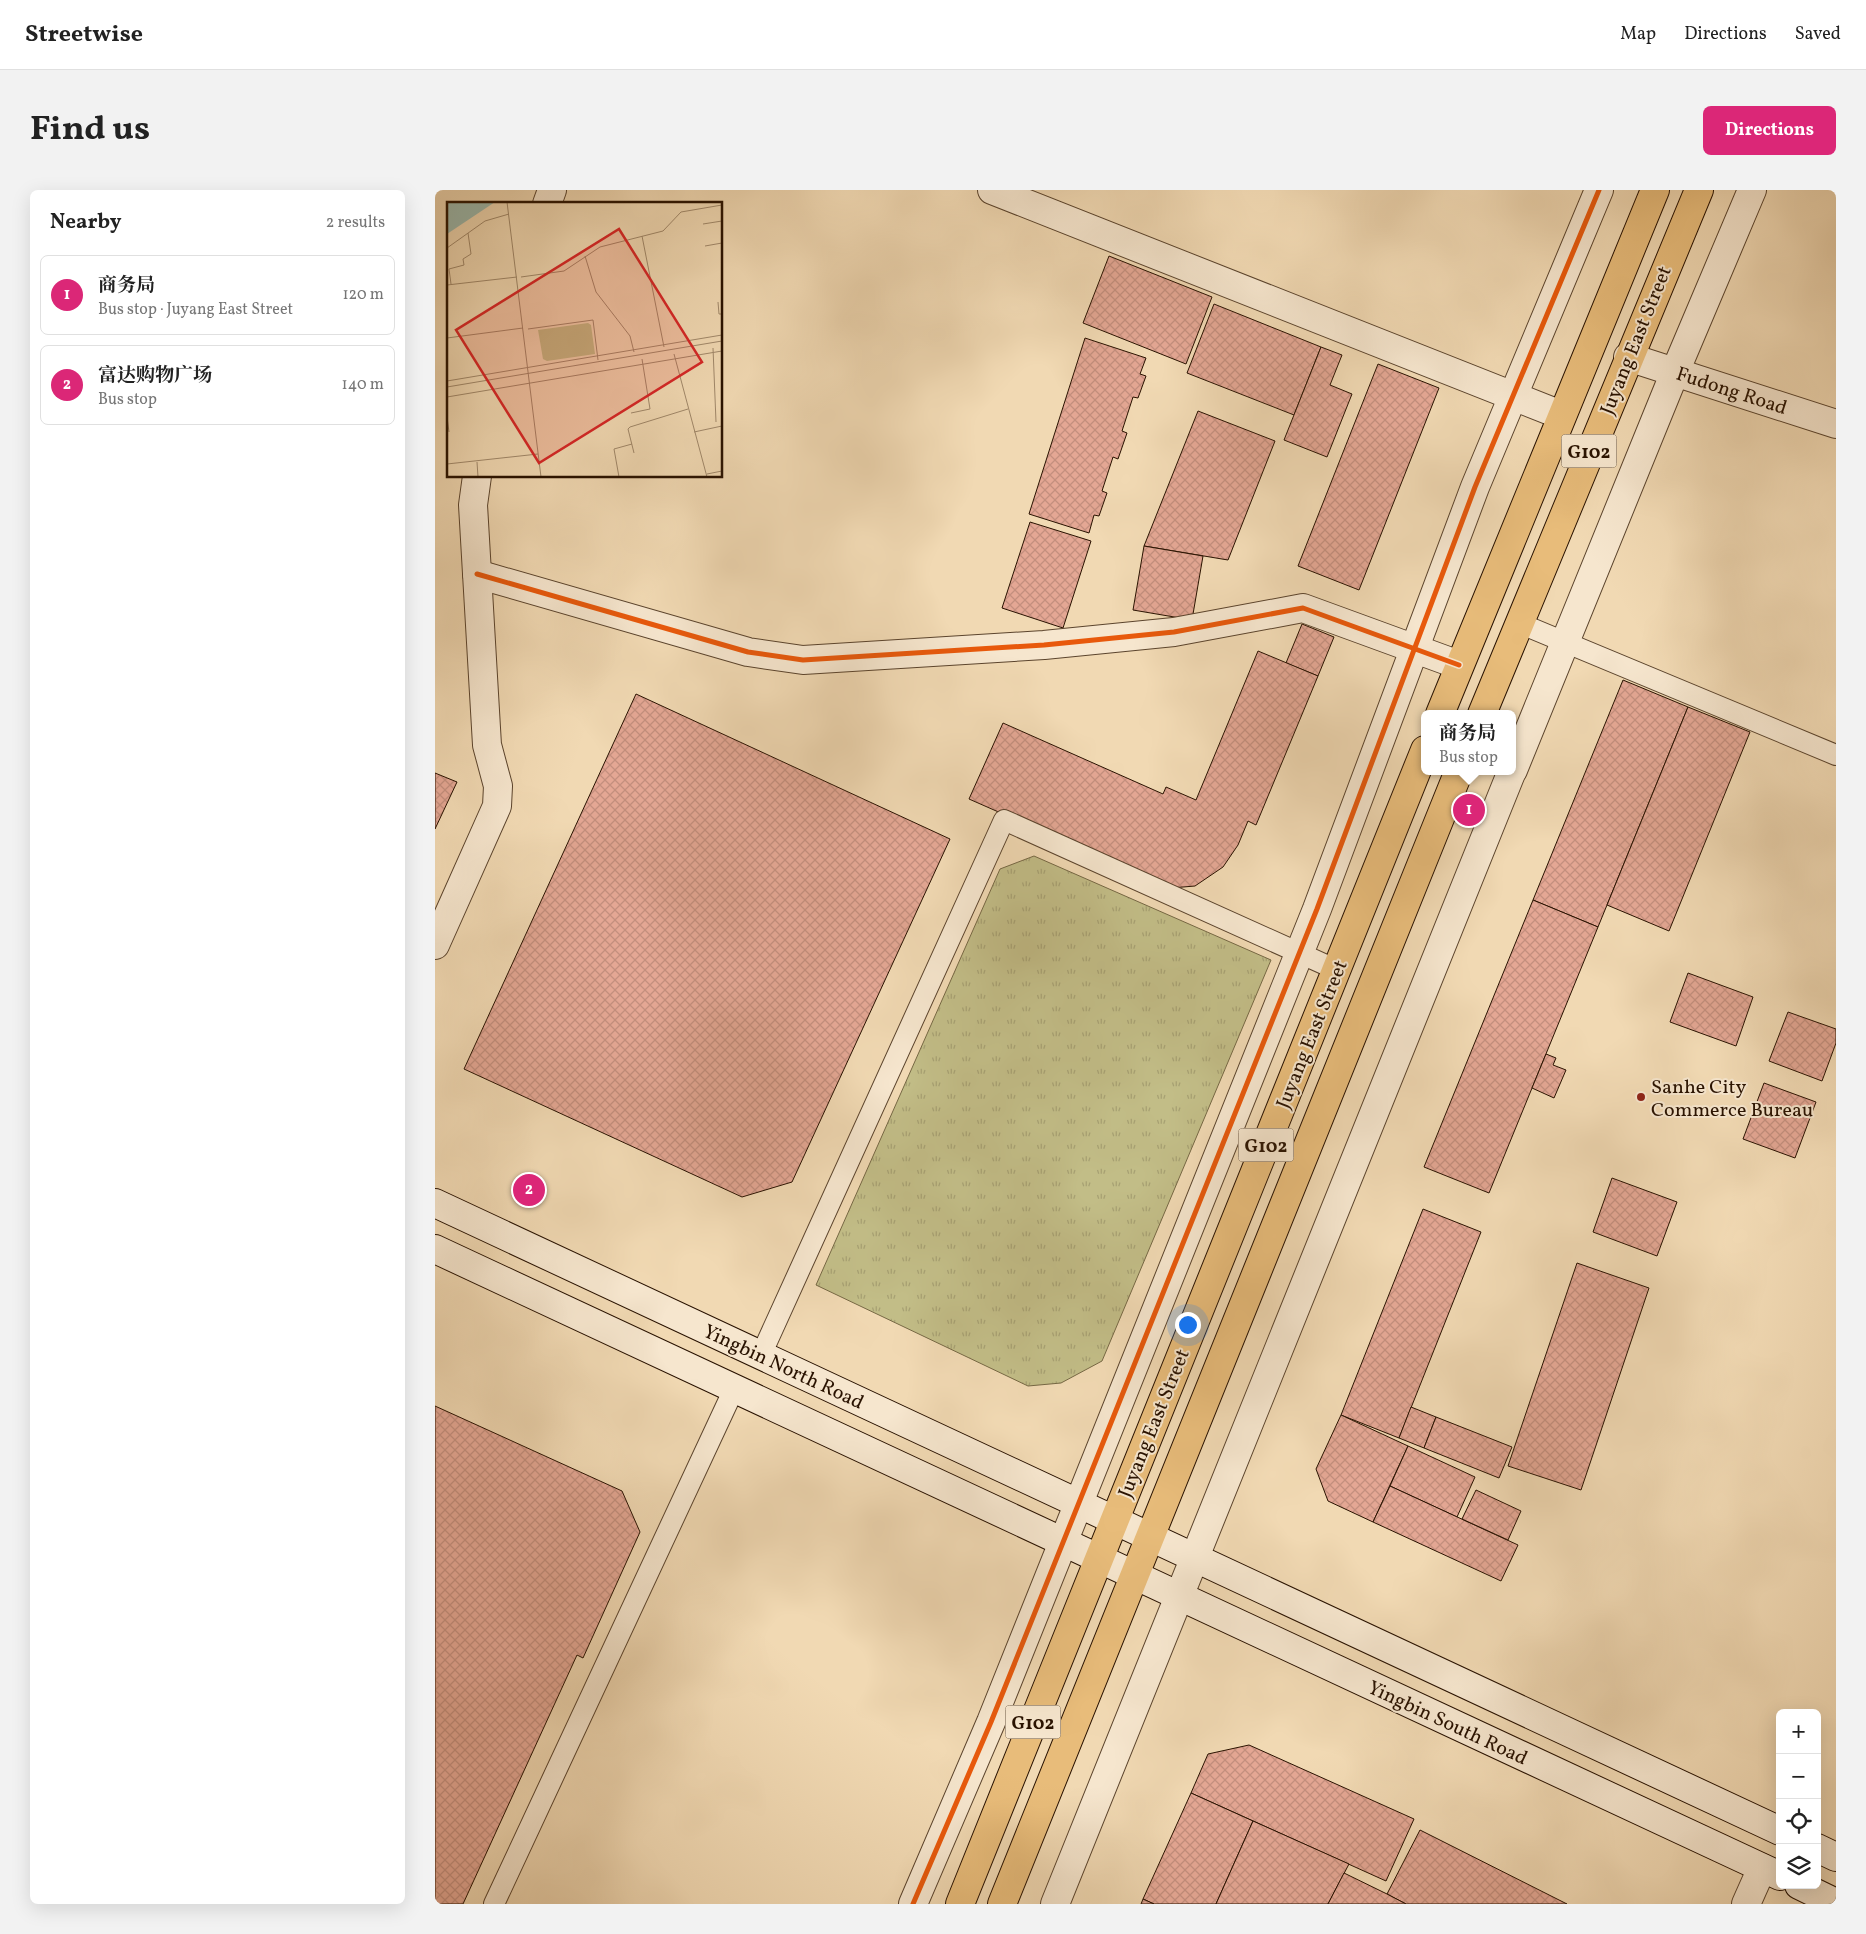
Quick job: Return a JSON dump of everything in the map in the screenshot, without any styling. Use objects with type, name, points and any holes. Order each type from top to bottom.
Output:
[{"type":"highway","name":"Juyang East Street","points":[[1442,710],[1561,415],[1655,190]]},
{"type":"highway","name":"Juyang East Street","points":[[1484,710],[1628,357],[1699,190]]},
{"type":"highway","name":"Juyang East Street","points":[[1125,1548],[1337,970],[1421,760]]},
{"type":"highway","name":"Juyang East Street","points":[[1125,1548],[1457,775]]},
{"type":"highway","name":"G102","points":[[960,1904],[1125,1548]]},
{"type":"highway","name":"G102","points":[[1002,1904],[1125,1548]]},
{"type":"street","points":[[548,202],[552,190]]},
{"type":"street","points":[[992,190],[1561,415]]},
{"type":"street","points":[[913,1904],[991,1722],[1079,1504],[1299,953],[1475,487],[1599,190]]},
{"type":"street","points":[[1516,760],[1675,372],[1752,190]]},
{"type":"street","name":"Fudong Road","points":[[1628,357],[1836,424]]},
{"type":"street","points":[[435,945],[497,806],[498,786],[487,745],[473,504],[477,478]]},
{"type":"street","points":[[477,574],[748,652],[803,660],[1044,645],[1174,632],[1303,608],[1459,665]]},
{"type":"street","points":[[1055,1904],[1510,775]]},
{"type":"street","name":"Yingbin North Road","points":[[435,1203],[1079,1504],[1125,1548]]},
{"type":"street","name":"Yingbin North Road","points":[[435,1250],[1063,1542],[1125,1548]]},
{"type":"street","name":"Yingbin South Road","points":[[1125,1548],[1195,1558],[1776,1828]]},
{"type":"street","name":"Yingbin South Road","points":[[1125,1548],[1179,1596],[1771,1872]]},
{"type":"street","points":[[1821,1850],[1836,1857]]},
{"type":"street","points":[[1746,1904],[1771,1872]]},
{"type":"street","points":[[1807,1889],[1836,1903]]},
{"type":"lane","points":[[1519,623],[1836,755]]},
{"type":"lane","points":[[761,1355],[1004,820],[1337,970]]},
{"type":"lane","points":[[494,1904],[734,1389]]},
{"type":"green space","points":[[1034,856],[1271,960],[1102,1361],[1061,1383],[1028,1386],[816,1285],[1000,869]]},
{"type":"building","points":[[1109,256],[1212,297],[1186,364],[1083,323]]},
{"type":"building","points":[[1214,304],[1321,347],[1294,415],[1187,373]]},
{"type":"building","points":[[1085,338],[1146,358],[1140,374],[1146,376],[1138,398],[1133,397],[1122,431],[1127,433],[1118,459],[1113,457],[1102,491],[1107,493],[1099,516],[1094,515],[1089,533],[1029,514]]},
{"type":"building","points":[[1321,347],[1342,355],[1330,385],[1352,394],[1327,457],[1284,440]]},
{"type":"building","points":[[1378,364],[1439,388],[1359,590],[1298,566]]},
{"type":"building","points":[[1198,411],[1275,441],[1228,560],[1144,546]]},
{"type":"building","points":[[1030,522],[1091,541],[1063,628],[1002,608]]},
{"type":"building","points":[[1144,546],[1203,556],[1192,620],[1133,610]]},
{"type":"building","points":[[1302,624],[1334,637],[1318,676],[1286,663]]},
{"type":"building","points":[[1258,651],[1318,676],[1256,825],[1248,821],[1238,845],[1223,867],[1195,886],[1171,888],[969,799],[1003,723],[1163,794],[1166,787],[1196,800]]},
{"type":"building","points":[[1623,680],[1688,707],[1598,927],[1533,900]]},
{"type":"building","points":[[636,694],[950,839],[792,1182],[742,1197],[464,1069]]},
{"type":"building","points":[[1688,707],[1750,732],[1669,931],[1607,905]]},
{"type":"building","points":[[435,773],[457,782],[435,829]]},
{"type":"building","points":[[1533,900],[1598,927],[1489,1193],[1424,1167]]},
{"type":"building","points":[[1688,973],[1753,997],[1736,1046],[1670,1022]]},
{"type":"building","points":[[1788,1012],[1836,1029],[1836,1043],[1822,1081],[1769,1061]]},
{"type":"building","points":[[1546,1054],[1556,1058],[1553,1065],[1566,1070],[1554,1098],[1532,1088]]},
{"type":"building","points":[[1764,1083],[1816,1102],[1795,1158],[1743,1139]]},
{"type":"building","points":[[1612,1178],[1677,1202],[1657,1256],[1593,1232]]},
{"type":"building","points":[[1423,1209],[1481,1232],[1399,1438],[1341,1415]]},
{"type":"building","points":[[1577,1263],[1649,1288],[1581,1490],[1508,1466]]},
{"type":"building","points":[[435,1406],[622,1491],[640,1532],[583,1658],[577,1655],[463,1904],[435,1904]]},
{"type":"building","points":[[1411,1407],[1436,1417],[1424,1448],[1399,1438]]},
{"type":"building","points":[[1341,1415],[1408,1446],[1373,1522],[1328,1501],[1316,1469]]},
{"type":"building","points":[[1436,1417],[1512,1447],[1499,1478],[1424,1448]]},
{"type":"building","points":[[1408,1446],[1475,1477],[1457,1517],[1390,1486]]},
{"type":"building","points":[[1390,1486],[1518,1545],[1501,1581],[1373,1522]]},
{"type":"building","points":[[1476,1490],[1521,1511],[1508,1540],[1462,1519]]},
{"type":"building","points":[[1249,1745],[1414,1819],[1386,1881],[1191,1793],[1208,1754]]},
{"type":"building","points":[[1191,1793],[1253,1821],[1216,1904],[1154,1904],[1143,1899]]},
{"type":"building","points":[[1253,1821],[1349,1864],[1328,1904],[1216,1904]]},
{"type":"building","points":[[1420,1830],[1567,1904],[1406,1904],[1387,1894]]},
{"type":"building","points":[[1344,1873],[1387,1894],[1406,1904],[1328,1904]]},
{"type":"building","points":[[1143,1899],[1154,1904],[1141,1904]]},
{"type":"cycle path","points":[[913,1904],[991,1722],[1317,909],[1475,487],[1599,190]]},
{"type":"cycle path","points":[[477,574],[748,652],[803,660],[1044,645],[1174,632],[1303,608],[1459,665]]},
{"type":"place","name":"商务局","points":[[1469,810]]},
{"type":"place","name":"Sanhe City Commerce Bureau","points":[[1641,1097]]},
{"type":"place","name":"富达购物广场","points":[[529,1190]]}]
